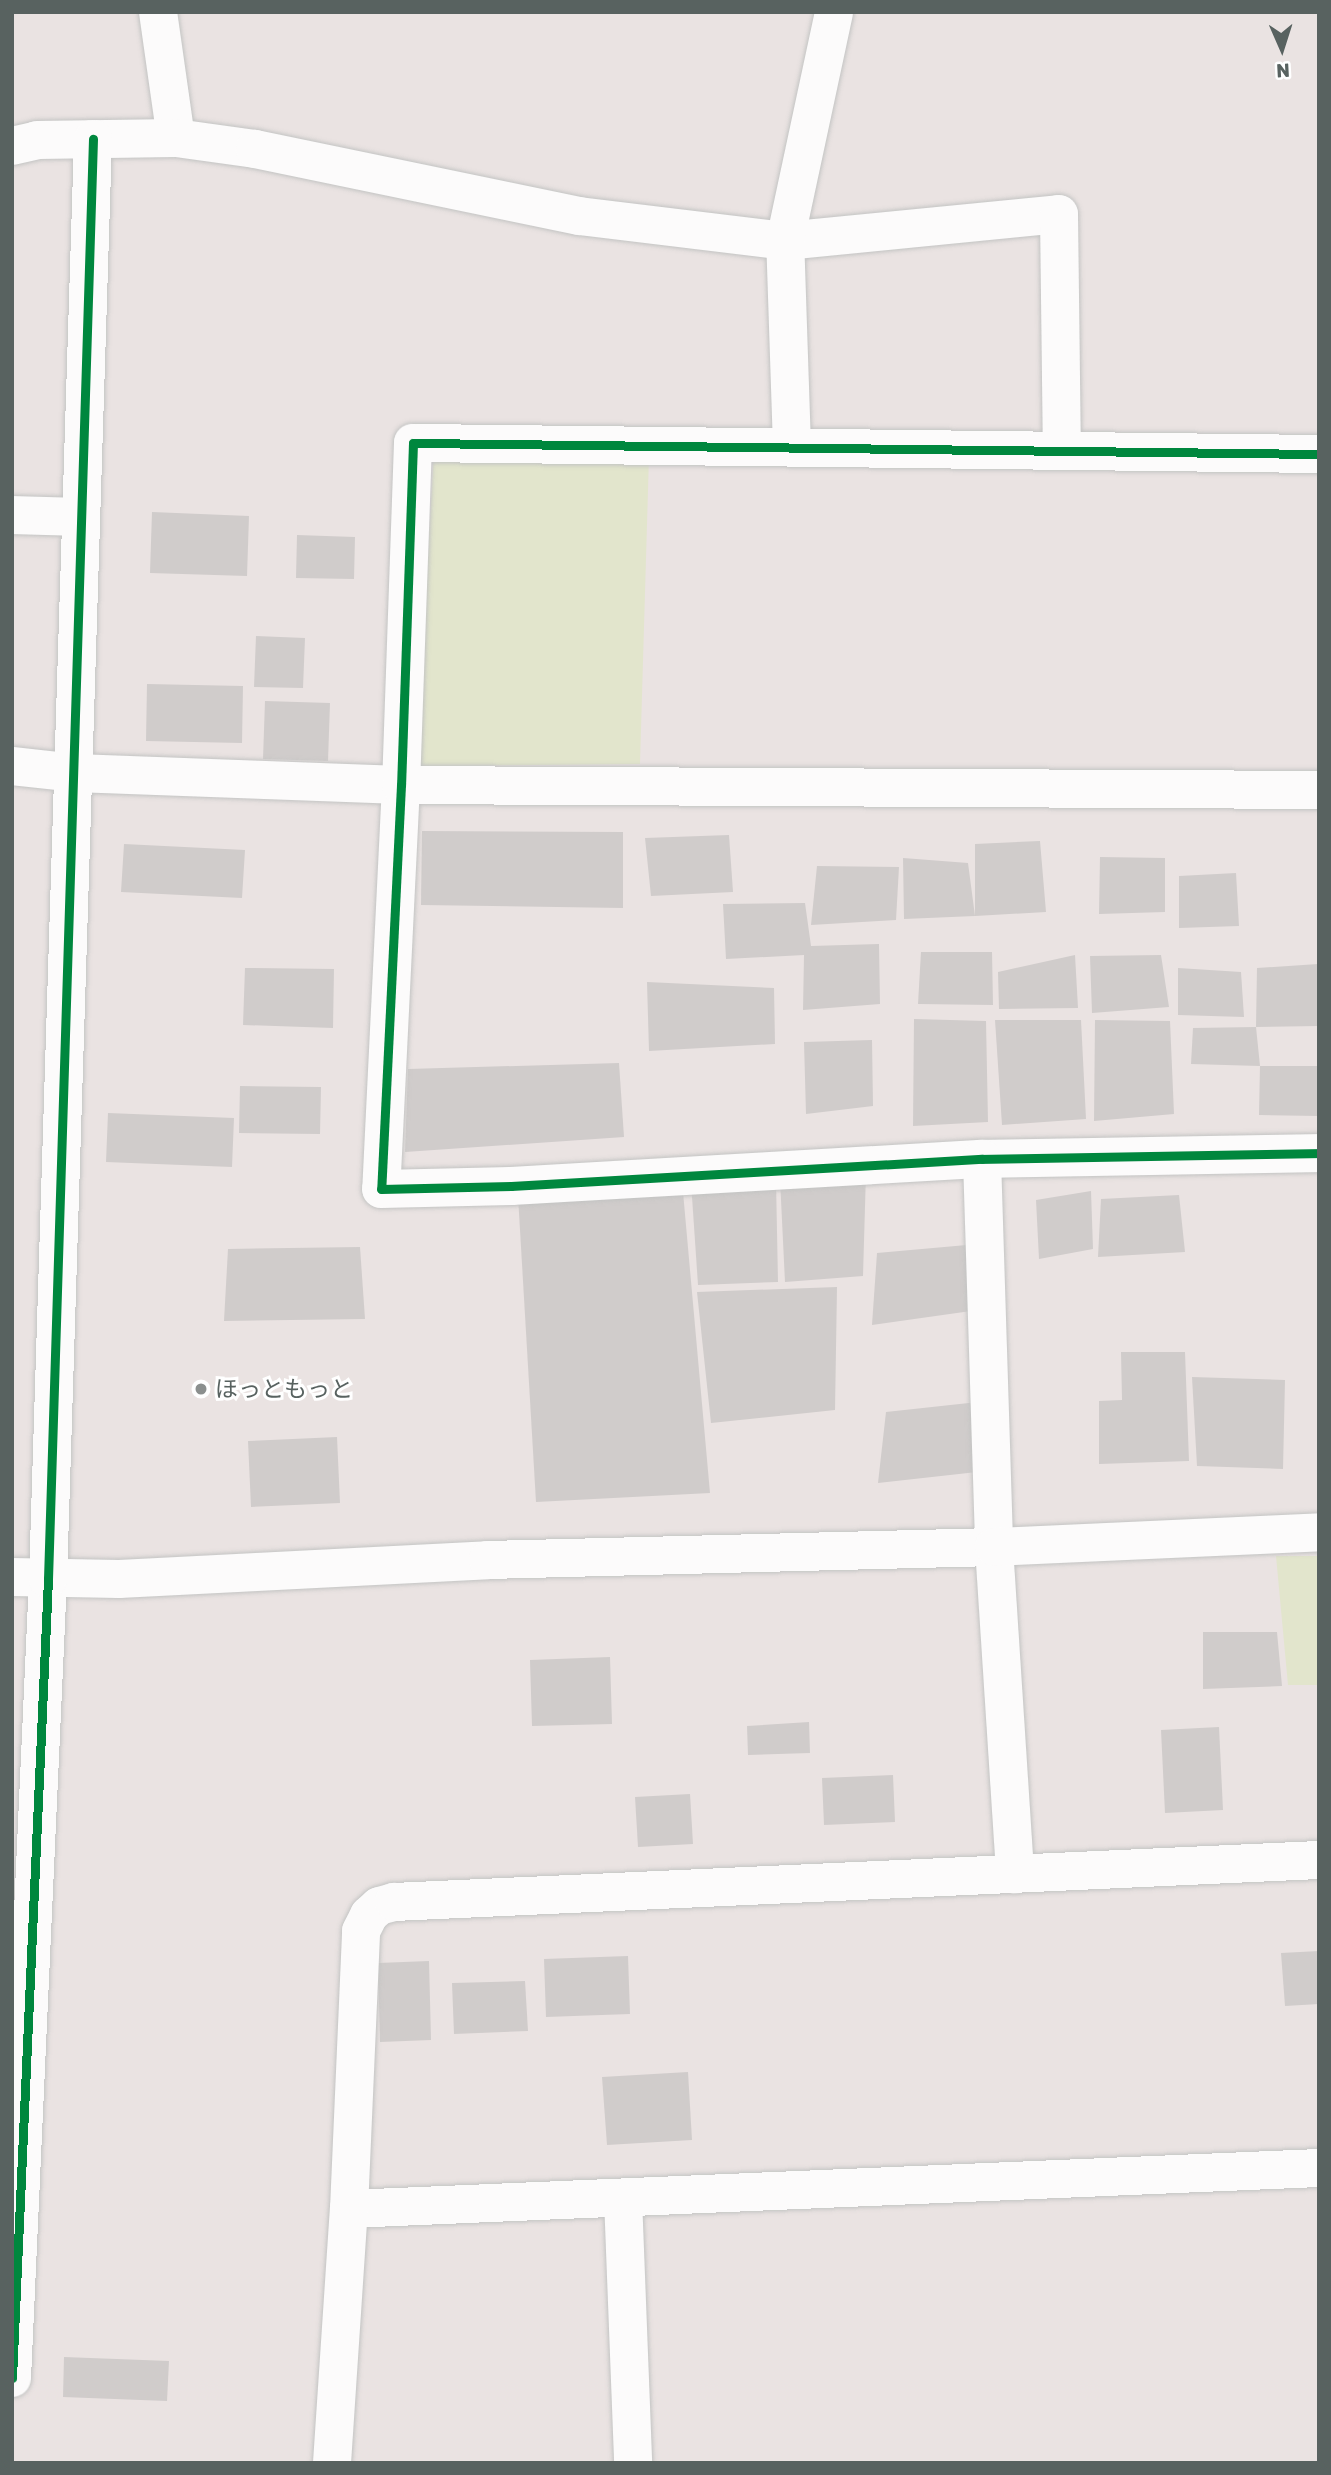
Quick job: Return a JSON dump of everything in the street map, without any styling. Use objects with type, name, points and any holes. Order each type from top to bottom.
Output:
[{"type":"street","points":[[158,12],[176,138]]},
{"type":"street","points":[[792,447],[785,241],[834,12]]},
{"type":"street","points":[[12,146],[37,140],[176,138],[255,149],[579,216],[785,241],[1059,214],[1062,450]]},
{"type":"street","points":[[12,2378],[30,1578],[75,773],[80,517],[93,139]]},
{"type":"street","points":[[1319,454],[413,443],[401,785],[381,1189],[511,1186],[982,1159],[1319,1153]]},
{"type":"street","points":[[12,515],[80,517]]},
{"type":"street","points":[[12,766],[75,773],[401,785],[1319,790]]},
{"type":"street","points":[[982,1159],[993,1547],[1015,1874]]},
{"type":"street","points":[[30,1578],[118,1579],[488,1560],[993,1547],[1319,1532]]},
{"type":"street","points":[[332,2463],[349,2209],[361,1931],[369,1915],[379,1906],[408,1902],[1319,1860]]},
{"type":"street","points":[[349,2209],[1319,2168]]},
{"type":"street","points":[[623,2198],[633,2463]]},
{"type":"green space","points":[[434,451],[649,456],[640,764],[416,766]]},
{"type":"green space","points":[[1276,1556],[1319,1556],[1319,1685],[1288,1685]]},
{"type":"building","points":[[152,512],[249,516],[247,576],[150,573]]},
{"type":"building","points":[[297,535],[355,537],[354,579],[296,578]]},
{"type":"building","points":[[256,636],[305,638],[303,688],[254,687]]},
{"type":"building","points":[[147,684],[243,686],[242,743],[146,741]]},
{"type":"building","points":[[265,701],[330,703],[328,761],[263,759]]},
{"type":"building","points":[[422,831],[623,832],[623,908],[421,905]]},
{"type":"building","points":[[729,835],[733,892],[651,896],[645,838]]},
{"type":"building","points":[[1040,841],[1046,912],[975,916],[975,844]]},
{"type":"building","points":[[124,844],[245,850],[242,898],[121,892]]},
{"type":"building","points":[[1100,857],[1165,858],[1165,912],[1099,914]]},
{"type":"building","points":[[903,858],[968,863],[975,916],[904,919]]},
{"type":"building","points":[[817,866],[899,867],[896,920],[811,925]]},
{"type":"building","points":[[1236,873],[1239,926],[1179,928],[1179,876]]},
{"type":"building","points":[[805,903],[811,946],[879,944],[880,1004],[803,1010],[804,955],[726,959],[723,904]]},
{"type":"building","points":[[921,952],[992,952],[993,1005],[918,1004]]},
{"type":"building","points":[[1075,955],[1078,1008],[999,1009],[998,972]]},
{"type":"building","points":[[1161,955],[1169,1007],[1092,1013],[1090,956]]},
{"type":"building","points":[[1318,964],[1319,1026],[1256,1027],[1257,968]]},
{"type":"building","points":[[245,968],[334,969],[333,1028],[243,1025]]},
{"type":"building","points":[[1178,968],[1241,972],[1244,1017],[1178,1015]]},
{"type":"building","points":[[647,982],[774,988],[775,1044],[649,1051]]},
{"type":"building","points":[[914,1019],[986,1021],[988,1122],[913,1126]]},
{"type":"building","points":[[995,1020],[1081,1020],[1086,1119],[1002,1125]]},
{"type":"building","points":[[1095,1020],[1170,1021],[1174,1114],[1094,1121]]},
{"type":"building","points":[[1256,1027],[1260,1066],[1191,1064],[1193,1028]]},
{"type":"building","points":[[872,1040],[873,1106],[806,1114],[804,1042]]},
{"type":"building","points":[[619,1063],[624,1137],[405,1152],[408,1069]]},
{"type":"building","points":[[1260,1066],[1319,1066],[1319,1116],[1259,1115]]},
{"type":"building","points":[[240,1086],[321,1087],[320,1134],[239,1133]]},
{"type":"building","points":[[108,1113],[234,1118],[232,1167],[106,1162]]},
{"type":"building","points":[[866,1172],[863,1276],[785,1282],[780,1179]]},
{"type":"building","points":[[776,1181],[778,1282],[698,1285],[691,1182]]},
{"type":"building","points":[[1091,1191],[1093,1249],[1039,1259],[1036,1200]]},
{"type":"building","points":[[683,1192],[710,1493],[536,1502],[518,1196]]},
{"type":"building","points":[[1179,1195],[1185,1252],[1098,1257],[1101,1199]]},
{"type":"building","points":[[978,1244],[978,1310],[872,1325],[877,1253]]},
{"type":"building","points":[[360,1247],[365,1319],[224,1321],[228,1249]]},
{"type":"building","points":[[837,1287],[835,1410],[711,1423],[697,1292]]},
{"type":"building","points":[[1121,1352],[1185,1352],[1189,1461],[1099,1464],[1099,1401],[1122,1400]]},
{"type":"building","points":[[1192,1377],[1285,1380],[1283,1469],[1197,1466]]},
{"type":"building","points":[[978,1402],[977,1472],[878,1483],[886,1412]]},
{"type":"building","points":[[337,1437],[340,1503],[251,1507],[248,1441]]},
{"type":"building","points":[[1203,1632],[1277,1632],[1282,1686],[1203,1689]]},
{"type":"building","points":[[610,1657],[612,1724],[532,1726],[530,1660]]},
{"type":"building","points":[[809,1722],[810,1753],[748,1755],[747,1726]]},
{"type":"building","points":[[1219,1727],[1223,1810],[1165,1813],[1161,1730]]},
{"type":"building","points":[[893,1775],[895,1822],[824,1825],[822,1778]]},
{"type":"building","points":[[690,1794],[693,1844],[638,1847],[635,1797]]},
{"type":"building","points":[[1319,1951],[1319,2004],[1285,2006],[1281,1953]]},
{"type":"building","points":[[628,1956],[630,2014],[546,2017],[544,1959]]},
{"type":"building","points":[[429,1961],[431,2040],[380,2042],[378,1963]]},
{"type":"building","points":[[525,1981],[528,2031],[454,2034],[452,1983]]},
{"type":"building","points":[[688,2072],[692,2140],[607,2145],[602,2077]]},
{"type":"building","points":[[64,2357],[169,2361],[167,2401],[63,2397]]},
{"type":"cycle path","points":[[12,2378],[48,1579],[93,139]]},
{"type":"cycle path","points":[[1319,454],[413,443],[401,785],[381,1189],[511,1186],[982,1159],[1319,1153]]},
{"type":"place","name":"ほっともっと","points":[[201,1389]]}]
